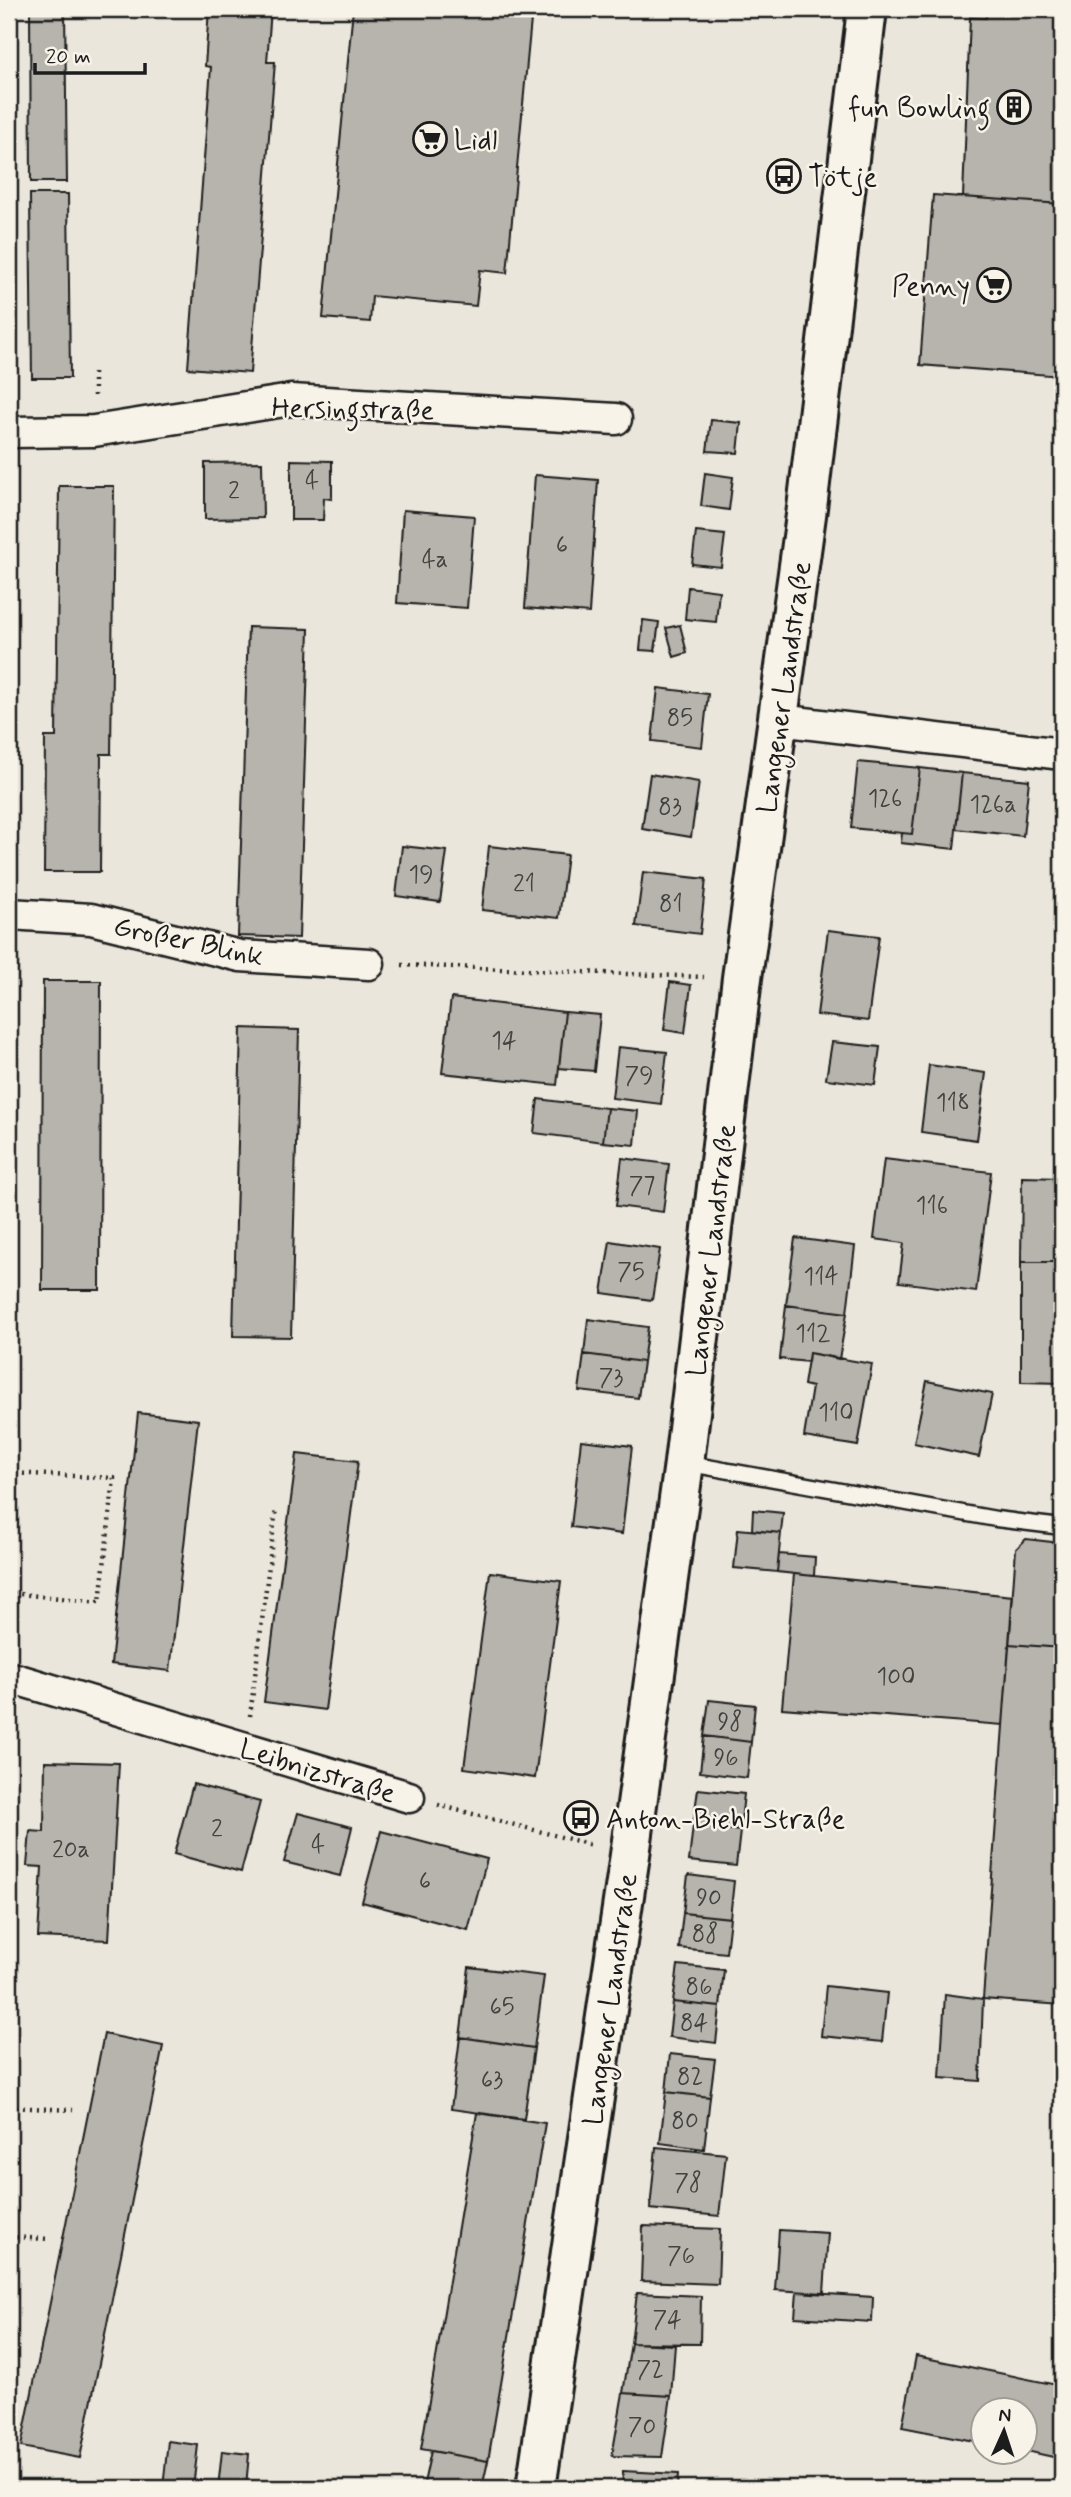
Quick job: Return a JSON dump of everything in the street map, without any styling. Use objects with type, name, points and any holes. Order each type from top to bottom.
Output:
[{"type":"main road","name":"Langener Landstraße","points":[[536,2488],[631,1855],[684,1463],[742,978],[779,720],[867,9]]},
{"type":"street","name":"Hersingstraße","points":[[9,432],[94,431],[292,400],[616,419]]},
{"type":"street","points":[[779,720],[1062,754]]},
{"type":"street","name":"Großer Blink","points":[[9,914],[91,919],[240,956],[369,964]]},
{"type":"street","name":"Leibnizstraße","points":[[9,1676],[409,1797]]},
{"type":"lane","points":[[684,1463],[996,1519],[1062,1527]]},
{"type":"path","points":[[369,964],[742,978]]},
{"type":"path","points":[[9,1473],[114,1478],[100,1602],[9,1593]]},
{"type":"path","points":[[246,1748],[276,1509]]},
{"type":"path","name":"Leibnizstraße","points":[[409,1797],[631,1855]]},
{"type":"path","points":[[9,2107],[73,2110]]},
{"type":"path","points":[[9,2237],[49,2238]]},
{"type":"building","points":[[30,9],[65,9],[67,182],[31,182]]},
{"type":"building","points":[[209,9],[271,9],[267,62],[275,62],[250,373],[188,368],[211,67],[205,66]]},
{"type":"building","name":"Lidl","points":[[353,9],[532,9],[507,273],[480,270],[476,306],[372,296],[370,322],[323,318]]},
{"type":"building","name":"fun Bowling","points":[[987,9],[1062,9],[1062,204],[963,197],[970,17],[986,18]]},
{"type":"building","points":[[30,194],[68,194],[70,378],[32,378]]},
{"type":"building","name":"Penny","points":[[933,195],[1062,204],[1062,376],[920,365]]},
{"type":"building","points":[[711,420],[741,423],[738,453],[707,451]]},
{"type":"building","points":[[291,460],[332,461],[332,499],[324,498],[323,520],[291,520]]},
{"type":"building","points":[[262,462],[263,518],[205,519],[205,463]]},
{"type":"building","points":[[705,473],[733,477],[729,510],[701,506]]},
{"type":"building","points":[[535,475],[598,480],[589,613],[525,608]]},
{"type":"building","points":[[59,486],[114,486],[111,754],[101,754],[100,872],[44,872],[45,737],[56,737]]},
{"type":"building","points":[[403,510],[474,516],[467,608],[397,603]]},
{"type":"building","points":[[696,532],[725,535],[721,567],[692,564]]},
{"type":"building","points":[[688,587],[719,591],[716,622],[685,619]]},
{"type":"building","points":[[643,620],[659,622],[655,651],[640,650]]},
{"type":"building","points":[[680,625],[687,653],[674,657],[666,628]]},
{"type":"building","points":[[248,627],[309,629],[299,938],[238,936]]},
{"type":"building","points":[[658,688],[708,694],[702,747],[652,741]]},
{"type":"building","points":[[858,762],[920,768],[912,834],[851,828]]},
{"type":"building","points":[[920,768],[962,773],[954,849],[901,843],[902,833],[912,834]]},
{"type":"building","points":[[962,773],[1029,780],[1023,836],[956,829]]},
{"type":"building","points":[[650,774],[699,782],[691,837],[642,829]]},
{"type":"building","points":[[1060,790],[1062,829],[1056,829]]},
{"type":"building","points":[[402,846],[447,851],[440,902],[396,896]]},
{"type":"building","points":[[489,846],[567,855],[559,918],[482,910]]},
{"type":"building","points":[[643,872],[706,879],[700,934],[636,926]]},
{"type":"building","points":[[828,930],[879,936],[868,1021],[817,1015]]},
{"type":"building","points":[[43,981],[101,981],[100,1290],[42,1290]]},
{"type":"building","points":[[670,982],[691,985],[685,1033],[664,1030]]},
{"type":"building","points":[[451,998],[565,1012],[557,1085],[442,1073]]},
{"type":"building","points":[[565,1012],[600,1015],[594,1071],[559,1068]]},
{"type":"building","points":[[241,1028],[299,1030],[291,1337],[233,1336]]},
{"type":"building","points":[[832,1042],[880,1047],[875,1085],[826,1079]]},
{"type":"building","points":[[618,1047],[667,1052],[661,1104],[612,1098]]},
{"type":"building","points":[[929,1065],[986,1073],[977,1140],[921,1132]]},
{"type":"building","points":[[538,1099],[607,1108],[603,1142],[534,1133]]},
{"type":"building","points":[[607,1108],[638,1111],[635,1145],[603,1142]]},
{"type":"building","points":[[622,1158],[669,1164],[663,1212],[616,1206]]},
{"type":"building","points":[[884,1159],[991,1172],[976,1292],[899,1282],[904,1243],[874,1239]]},
{"type":"building","points":[[1022,1177],[1062,1178],[1062,1262],[1021,1262]]},
{"type":"building","points":[[795,1238],[855,1246],[847,1313],[786,1305]]},
{"type":"building","points":[[610,1241],[660,1249],[652,1300],[602,1293]]},
{"type":"building","points":[[1021,1262],[1062,1262],[1062,1383],[1021,1382]]},
{"type":"building","points":[[786,1305],[847,1313],[839,1359],[809,1353],[808,1362],[780,1359]]},
{"type":"building","points":[[588,1319],[648,1327],[643,1362],[584,1354]]},
{"type":"building","points":[[809,1353],[872,1364],[858,1446],[804,1437],[812,1387],[804,1385]]},
{"type":"building","points":[[584,1354],[643,1362],[638,1398],[579,1391]]},
{"type":"building","points":[[927,1381],[992,1394],[979,1457],[914,1443]]},
{"type":"building","points":[[138,1413],[198,1420],[170,1671],[111,1664]]},
{"type":"building","points":[[581,1440],[632,1446],[622,1534],[571,1527]]},
{"type":"building","points":[[297,1454],[358,1461],[325,1710],[264,1702]]},
{"type":"building","points":[[753,1510],[783,1513],[781,1533],[752,1530]]},
{"type":"building","points":[[738,1529],[781,1533],[777,1572],[734,1568]]},
{"type":"building","points":[[1026,1539],[1052,1542],[1062,1551],[1062,1648],[1009,1644],[1016,1549]]},
{"type":"building","points":[[779,1554],[815,1557],[814,1576],[777,1572]]},
{"type":"building","points":[[490,1572],[561,1581],[535,1778],[464,1768]]},
{"type":"building","points":[[794,1574],[1013,1596],[1003,1725],[782,1708]]},
{"type":"building","points":[[1009,1644],[1062,1648],[1062,2005],[983,1999]]},
{"type":"building","points":[[709,1700],[755,1705],[751,1742],[704,1736]]},
{"type":"building","points":[[704,1736],[751,1742],[747,1778],[700,1772]]},
{"type":"building","points":[[45,1761],[119,1763],[109,1940],[38,1937],[42,1867],[27,1866],[30,1831],[44,1832]]},
{"type":"building","points":[[193,1784],[260,1802],[241,1872],[174,1854]]},
{"type":"building","points":[[698,1789],[744,1794],[740,1831],[693,1825]]},
{"type":"building","points":[[298,1813],[352,1827],[340,1876],[284,1862]]},
{"type":"building","points":[[693,1825],[740,1831],[736,1866],[689,1861]]},
{"type":"building","points":[[381,1831],[487,1859],[468,1930],[362,1902]]},
{"type":"building","points":[[688,1875],[734,1881],[730,1918],[683,1913]]},
{"type":"building","points":[[683,1913],[730,1918],[726,1953],[679,1948]]},
{"type":"building","points":[[678,1965],[724,1970],[720,2007],[673,2002]]},
{"type":"building","points":[[469,1967],[544,1976],[534,2048],[460,2037]]},
{"type":"building","points":[[826,1986],[887,1993],[882,2042],[821,2036]]},
{"type":"building","points":[[945,1994],[983,1999],[980,2081],[940,2078]]},
{"type":"building","points":[[673,2002],[720,2007],[716,2043],[669,2037]]},
{"type":"building","points":[[104,2034],[163,2046],[80,2458],[21,2447]]},
{"type":"building","points":[[460,2037],[534,2048],[524,2119],[451,2109]]},
{"type":"building","points":[[670,2054],[715,2059],[710,2097],[666,2092]]},
{"type":"building","points":[[666,2092],[710,2097],[704,2149],[660,2143]]},
{"type":"building","points":[[477,2113],[545,2123],[488,2461],[421,2449]]},
{"type":"building","points":[[656,2147],[726,2154],[719,2216],[650,2209]]},
{"type":"building","points":[[643,2226],[720,2229],[718,2284],[641,2281]]},
{"type":"building","points":[[779,2230],[828,2233],[824,2293],[775,2290]]},
{"type":"building","points":[[797,2292],[873,2297],[872,2322],[795,2317]]},
{"type":"building","points":[[637,2293],[701,2296],[700,2344],[631,2343]]},
{"type":"building","points":[[631,2343],[675,2345],[671,2396],[623,2393]]},
{"type":"building","points":[[916,2356],[1062,2386],[1062,2459],[1040,2454],[1040,2396],[970,2396],[970,2440],[902,2427]]},
{"type":"building","points":[[623,2393],[671,2396],[662,2457],[612,2456]]},
{"type":"building","points":[[168,2441],[198,2445],[193,2488],[163,2488]]},
{"type":"building","points":[[222,2451],[249,2454],[246,2488],[218,2488]]},
{"type":"building","points":[[431,2451],[488,2461],[482,2488],[423,2488]]},
{"type":"building","points":[[623,2471],[678,2474],[677,2488],[622,2488]]},
{"type":"place","name":"fun Bowling","points":[[1014,107]]},
{"type":"place","name":"Lidl","points":[[430,139]]},
{"type":"place","name":"Tötje","points":[[784,176]]},
{"type":"place","name":"Penny","points":[[994,285]]},
{"type":"place","name":"Anton-Biehl-Straße","points":[[581,1818]]}]
